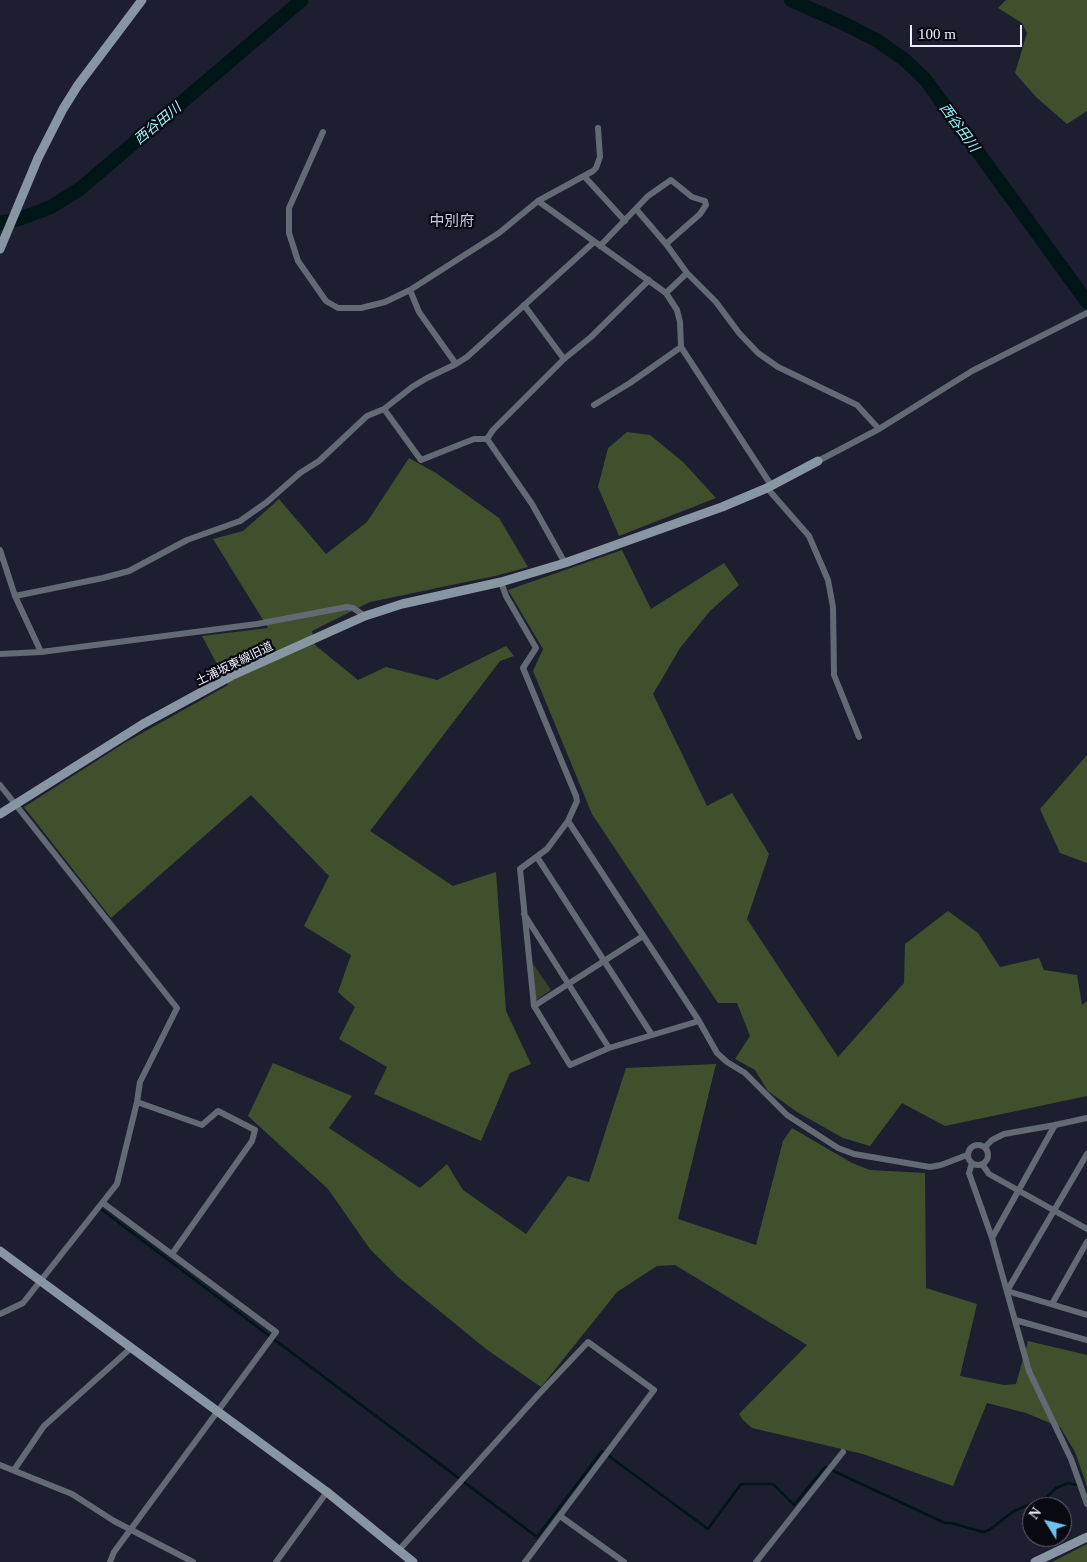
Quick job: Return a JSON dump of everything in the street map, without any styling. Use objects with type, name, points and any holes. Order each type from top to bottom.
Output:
[{"type":"street","points":[[0,249],[38,158],[63,109],[78,85],[142,0]]},
{"type":"street","points":[[323,132],[290,208],[289,233],[298,261],[326,301],[338,308],[361,308],[384,302],[410,290],[499,233],[538,201],[596,168],[600,157],[598,128]]},
{"type":"street","points":[[584,176],[626,221]]},
{"type":"street","points":[[15,596],[129,571],[187,540],[240,521],[318,461],[367,416],[384,409],[412,387],[456,364],[476,350],[524,305],[626,221],[648,196],[671,180],[692,197],[704,202],[706,205],[700,214],[666,244]]},
{"type":"street","points":[[538,201],[666,293],[677,310],[680,322],[681,347],[769,487],[809,536],[828,580],[833,607],[834,675],[859,737]]},
{"type":"street","points":[[636,209],[666,244],[687,273],[716,302],[738,333],[758,354],[778,367],[857,404],[879,429]]},
{"type":"street","points":[[666,293],[687,273]]},
{"type":"street","points":[[486,439],[564,359],[591,337],[649,280]]},
{"type":"street","points":[[410,290],[419,312],[456,364]]},
{"type":"street","points":[[524,305],[564,359]]},
{"type":"street","points":[[818,462],[879,429],[972,371],[1085,314]]},
{"type":"street","points":[[594,405],[630,383],[681,347]]},
{"type":"street","points":[[384,409],[421,460],[474,439],[486,439]]},
{"type":"street","points":[[486,439],[532,504],[565,563]]},
{"type":"street","name":"土浦坂東線旧道","points":[[0,814],[143,724],[232,676],[365,616],[418,600],[501,582],[565,563],[697,517],[769,487],[818,462]]},
{"type":"street","points":[[0,550],[15,596],[40,652]]},
{"type":"street","points":[[501,582],[506,596],[536,648],[523,668],[577,801],[568,821],[547,849],[520,868],[523,913],[534,1006],[570,1065],[609,1048],[699,1021]]},
{"type":"street","points":[[0,654],[40,652],[257,624],[347,607],[353,608],[365,616]]},
{"type":"street","points":[[0,785],[176,1008],[140,1082],[117,1184],[23,1303],[0,1314]]},
{"type":"street","points":[[568,821],[699,1021],[721,1058],[745,1073],[787,1115],[838,1148],[854,1154],[930,1167],[967,1155],[972,1146],[978,1144],[984,1147],[988,1156],[982,1164]]},
{"type":"street","points":[[537,857],[652,1035]]},
{"type":"street","points":[[523,913],[609,1048]]},
{"type":"street","points":[[534,1006],[643,936]]},
{"type":"street","points":[[137,1102],[202,1125],[218,1111],[255,1130],[252,1141],[172,1254]]},
{"type":"street","points":[[984,1147],[992,1140],[1004,1134],[1087,1118]]},
{"type":"street","points":[[992,1238],[1055,1125]]},
{"type":"street","points":[[1007,1291],[1087,1154]]},
{"type":"street","points":[[967,1155],[972,1164],[969,1173],[992,1238],[1029,1371],[1071,1459],[1087,1504]]},
{"type":"street","points":[[972,1164],[982,1164]]},
{"type":"street","points":[[982,1164],[989,1174],[1087,1228]]},
{"type":"street","points":[[103,1203],[276,1332],[114,1552],[110,1562]]},
{"type":"street","points":[[1052,1304],[1087,1242]]},
{"type":"street","points":[[0,1251],[327,1492],[413,1562]]},
{"type":"street","points":[[1007,1291],[1087,1315]]},
{"type":"street","points":[[1015,1320],[1087,1340]]},
{"type":"street","points":[[399,1550],[588,1342],[654,1390],[524,1562]]},
{"type":"street","points":[[14,1470],[44,1426],[131,1348]]},
{"type":"street","points":[[756,1562],[843,1452]]},
{"type":"street","points":[[0,1465],[72,1494],[114,1522],[193,1562]]},
{"type":"street","points":[[276,1562],[327,1492]]},
{"type":"street","points":[[560,1516],[624,1562]]},
{"type":"street","points":[[1035,1562],[1087,1537]]},
{"type":"green space","points":[[1006,0],[1087,0],[1087,111],[1067,124],[1036,97],[1015,73],[1027,33],[1022,23],[998,8]]},
{"type":"green space","points":[[627,432],[650,435],[683,462],[716,498],[619,536],[598,487],[608,448]]},
{"type":"green space","points":[[409,458],[436,473],[499,518],[528,567],[495,576],[370,602],[312,631],[315,645],[358,680],[386,667],[437,680],[506,646],[514,656],[500,661],[370,831],[453,886],[496,872],[506,1011],[531,1064],[510,1073],[481,1141],[374,1094],[387,1067],[339,1039],[355,1007],[338,992],[351,955],[304,926],[329,876],[251,795],[111,918],[24,807],[126,742],[228,685],[202,636],[268,628],[213,539],[243,531],[279,499],[326,554],[367,522]]},
{"type":"green space","points":[[622,550],[651,609],[724,563],[739,585],[710,611],[680,648],[653,694],[707,806],[732,793],[769,854],[747,919],[838,1057],[904,983],[905,944],[948,911],[978,933],[1000,967],[1039,958],[1044,970],[1077,975],[1082,1005],[1087,1001],[1087,1096],[945,1126],[902,1103],[870,1146],[843,1138],[797,1112],[768,1091],[755,1070],[735,1059],[750,1036],[737,1003],[718,1003],[592,814],[533,671],[543,649],[508,590]]},
{"type":"green space","points":[[1087,755],[1087,863],[1060,853],[1040,809]]},
{"type":"green space","points":[[532,962],[551,990],[536,1000]]},
{"type":"green space","points":[[273,1063],[352,1096],[329,1128],[420,1188],[447,1164],[463,1190],[526,1234],[568,1176],[589,1182],[626,1068],[716,1064],[678,1219],[756,1245],[783,1141],[792,1128],[852,1163],[870,1170],[925,1173],[926,1288],[977,1304],[960,1376],[1004,1385],[1016,1384],[1028,1341],[1087,1355],[1087,1486],[1075,1452],[1060,1427],[1026,1413],[987,1403],[953,1486],[863,1454],[752,1428],[739,1414],[807,1345],[675,1265],[657,1266],[617,1292],[541,1387],[486,1349],[398,1277],[370,1249],[328,1189],[248,1116]]},
{"type":"green space","points":[[1087,1544],[1087,1562],[1052,1562]]},
{"type":"waterway","name":"西谷田川","points":[[0,223],[19,219],[51,207],[81,188],[302,0]]},
{"type":"waterway","name":"西谷田川","points":[[791,0],[878,41],[906,61],[925,79],[1087,302]]},
{"type":"waterway","points":[[102,1210],[537,1537],[602,1451],[708,1529],[741,1484],[773,1484],[794,1505],[825,1467],[945,1523],[983,1532],[989,1530],[1014,1511],[1047,1497],[1056,1488],[1068,1483],[1077,1485]]},
{"type":"district","name":"中別府","points":[[452,220]]}]
